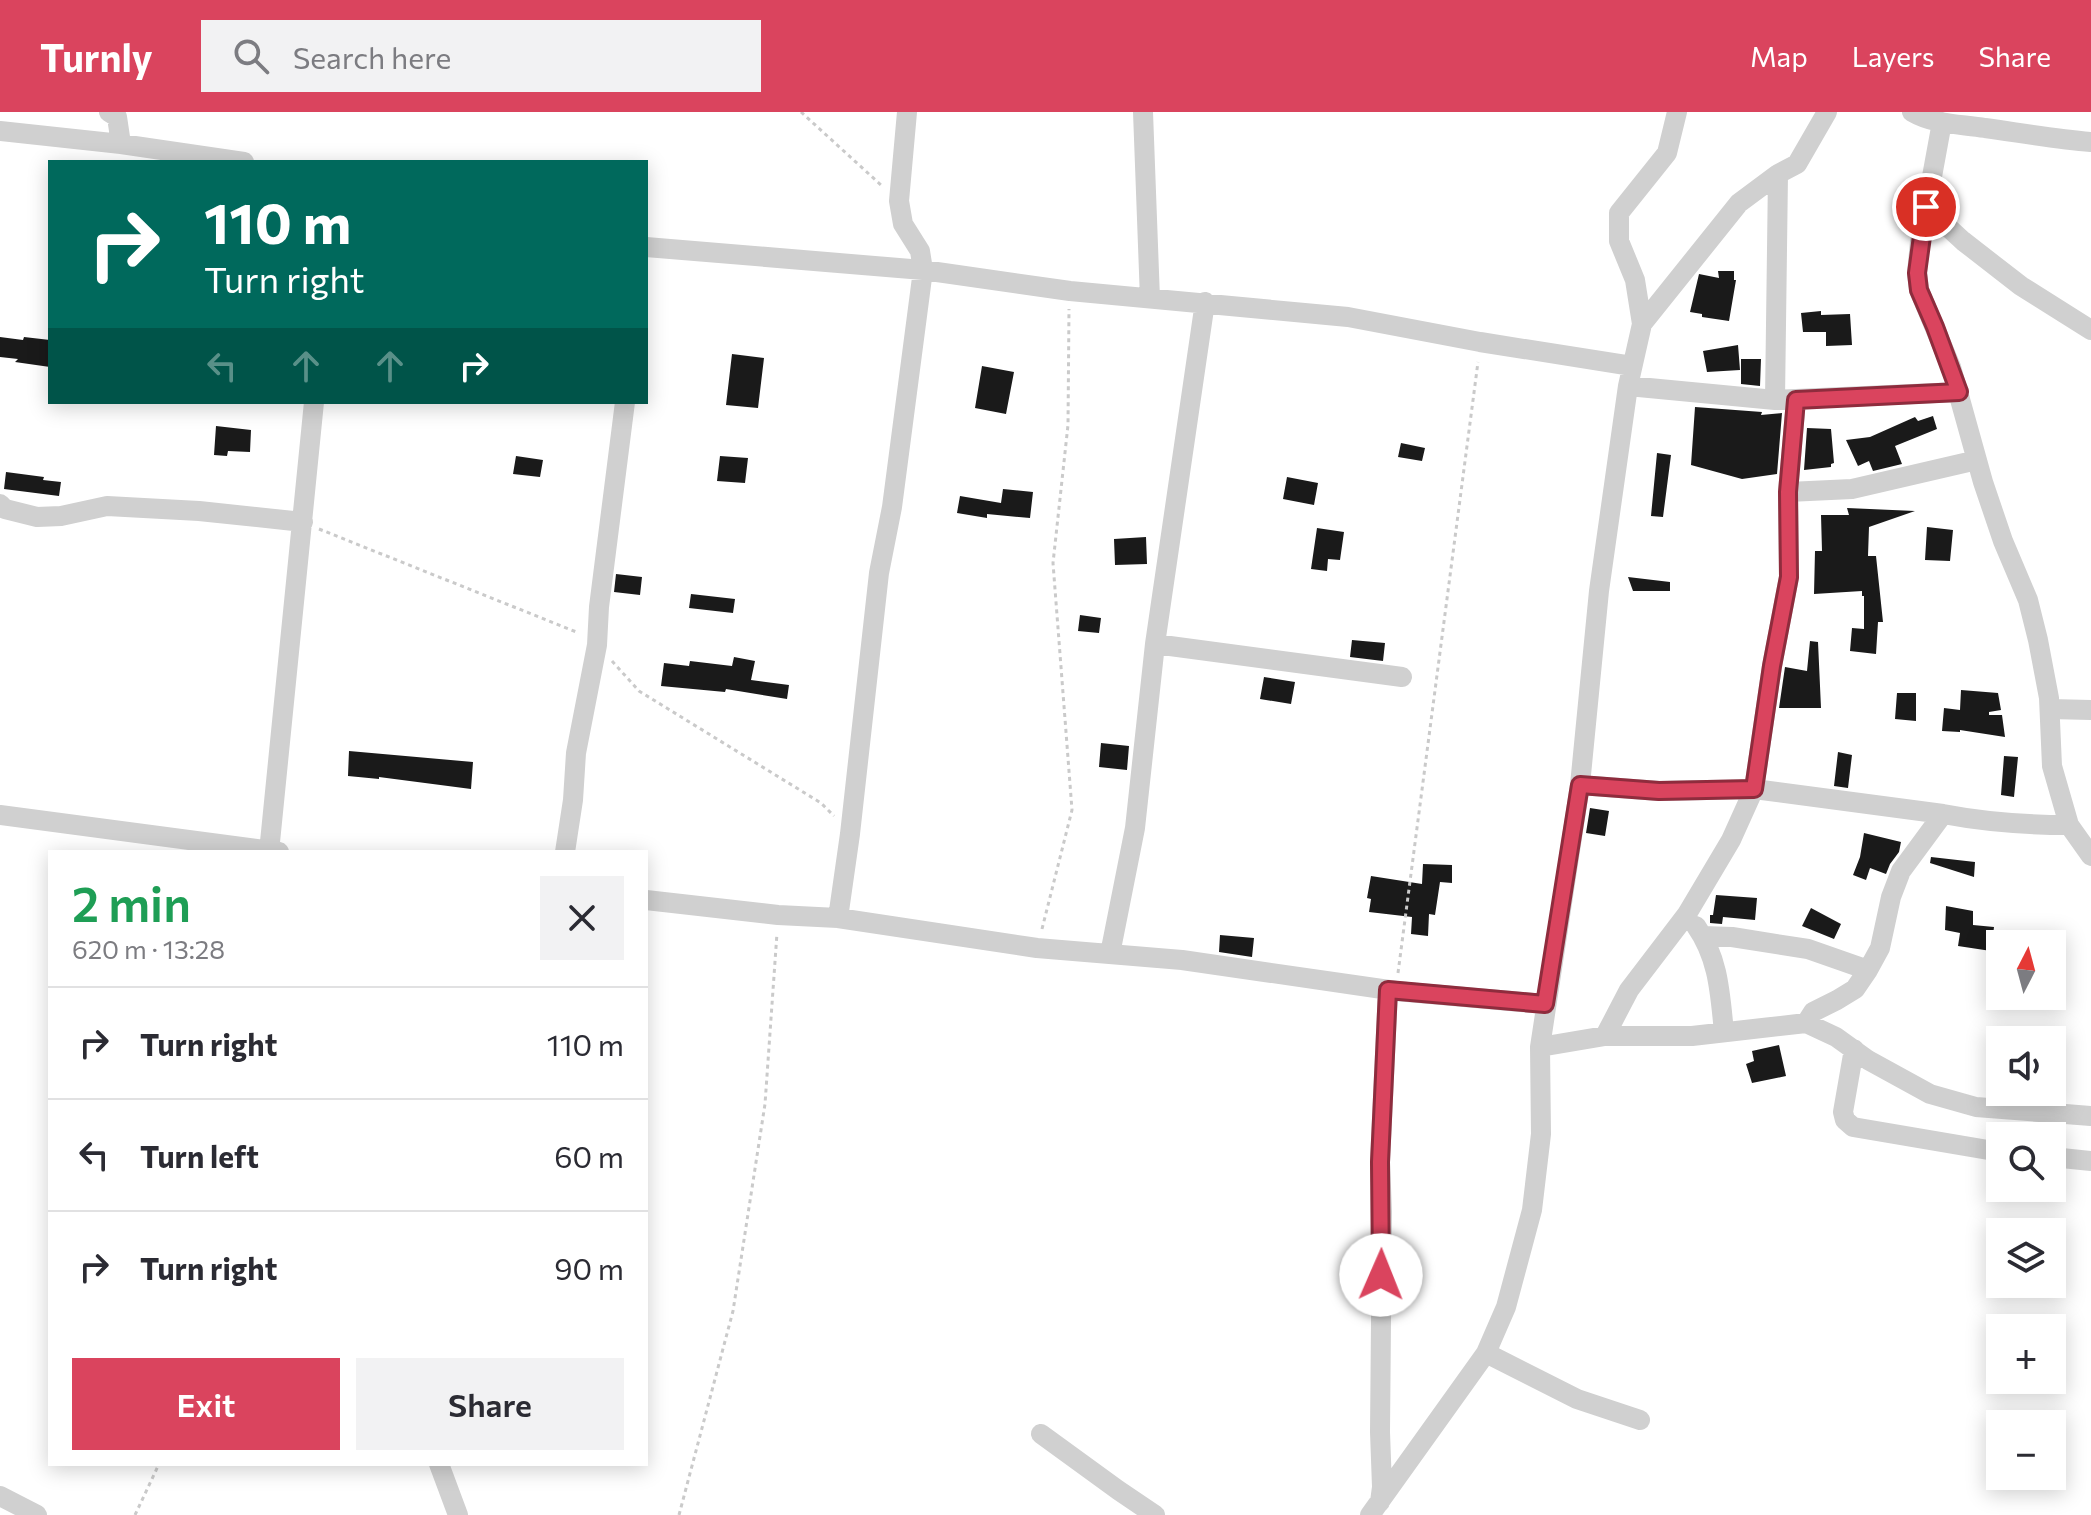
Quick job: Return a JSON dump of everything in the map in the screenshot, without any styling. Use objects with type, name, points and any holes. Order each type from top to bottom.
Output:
[{"type":"street","points":[[109,112],[117,117],[121,144]]},
{"type":"street","points":[[838,918],[879,573],[892,507],[923,270],[920,251],[903,224],[899,201],[907,112]]},
{"type":"street","points":[[1143,112],[1150,299]]},
{"type":"street","points":[[1375,1508],[1486,1353],[1506,1307],[1532,1210],[1541,1134],[1540,1047],[1545,1004],[1580,785],[1599,591],[1630,376],[1642,324],[1635,280],[1619,241],[1619,213],[1667,153],[1677,112]]},
{"type":"street","points":[[1642,324],[1739,203],[1797,164],[1827,112]]},
{"type":"street","points":[[1912,112],[1942,122],[2091,142]]},
{"type":"street","points":[[1942,122],[1926,207],[1917,273],[1919,290],[1959,392],[2003,541],[2028,600],[2049,698],[2052,766],[2069,825],[2091,856]]},
{"type":"street","points":[[0,131],[230,160]]},
{"type":"street","points":[[1775,400],[1778,174]]},
{"type":"street","points":[[1926,207],[1963,241],[2021,286],[2091,330]]},
{"type":"street","points":[[648,247],[923,270],[1070,291],[1348,317],[1480,342],[1630,376],[1775,400],[1959,392]]},
{"type":"street","points":[[1110,954],[1135,828],[1155,644],[1205,302]]},
{"type":"street","points":[[1605,1036],[1629,990],[1687,914],[1731,840],[1754,789],[1789,577],[1788,492],[1796,400]]},
{"type":"street","points":[[272,850],[314,404]]},
{"type":"street","points":[[565,850],[576,753],[597,645],[625,404]]},
{"type":"street","points":[[1788,492],[1852,489],[1977,460]]},
{"type":"street","points":[[0,504],[5,509],[37,517],[61,516],[107,506],[186,510],[303,522]]},
{"type":"street","points":[[1155,644],[1402,677]]},
{"type":"street","points":[[2050,709],[2091,710]]},
{"type":"street","points":[[1580,785],[1659,791],[1754,789],[1982,822],[2069,825]]},
{"type":"street","points":[[1806,1023],[1813,1012],[1855,989],[1868,970],[1880,948],[1891,897],[1901,871],[1943,814]]},
{"type":"street","points":[[0,815],[257,850]]},
{"type":"street","points":[[648,900],[778,915],[838,918],[1037,948],[1182,960],[1392,990],[1545,1004]]},
{"type":"street","points":[[1687,914],[1703,936],[1718,972],[1724,1032]]},
{"type":"street","points":[[1703,936],[1732,937],[1808,949],[1868,970]]},
{"type":"street","points":[[1375,1508],[1382,1487],[1380,1162],[1392,990]]},
{"type":"street","points":[[1540,1047],[1605,1036],[1692,1036],[1806,1023],[1836,1037],[1868,1060],[1930,1094],[1976,1107],[2091,1116]]},
{"type":"street","points":[[1854,1049],[1843,1112],[1845,1120],[1853,1127],[1986,1150]]},
{"type":"street","points":[[2066,1158],[2091,1161]]},
{"type":"street","points":[[1486,1353],[1577,1399],[1640,1420]]},
{"type":"street","points":[[1041,1434],[1155,1515]]},
{"type":"street","points":[[440,1466],[458,1515]]},
{"type":"street","points":[[0,1496],[37,1515]]},
{"type":"path","points":[[801,112],[899,201]]},
{"type":"path","points":[[1037,948],[1072,810],[1053,563],[1068,425],[1070,291]]},
{"type":"path","points":[[1392,990],[1480,342]]},
{"type":"path","points":[[679,1515],[733,1311],[765,1104],[778,915]]},
{"type":"path","points":[[135,1515],[158,1466]]},
{"type":"building","points":[[1718,271],[1734,271],[1736,280],[1729,321],[1690,312],[1699,274],[1719,278]]},
{"type":"building","points":[[1821,311],[1821,315],[1850,314],[1852,345],[1826,346],[1826,332],[1803,332],[1801,313]]},
{"type":"building","points":[[0,337],[48,340],[48,367],[0,357]]},
{"type":"building","points":[[1738,345],[1740,370],[1707,372],[1703,351]]},
{"type":"building","points":[[732,354],[764,358],[758,408],[726,405]]},
{"type":"building","points":[[1741,359],[1761,359],[1760,386],[1741,384]]},
{"type":"building","points":[[982,366],[1014,372],[1006,414],[975,408]]},
{"type":"building","points":[[1695,407],[1762,412],[1761,415],[1782,413],[1777,474],[1742,479],[1691,465]]},
{"type":"building","points":[[1933,416],[1937,429],[1895,446],[1902,464],[1873,471],[1869,461],[1858,466],[1846,440],[1870,437],[1915,417],[1918,421]]},
{"type":"building","points":[[216,426],[251,430],[250,452],[228,451],[227,456],[214,455]]},
{"type":"building","points":[[1807,428],[1831,429],[1834,463],[1831,467],[1804,470]]},
{"type":"building","points":[[1401,443],[1425,448],[1422,461],[1398,457]]},
{"type":"building","points":[[1657,453],[1671,455],[1663,517],[1651,516]]},
{"type":"building","points":[[516,456],[543,460],[540,477],[513,474]]},
{"type":"building","points":[[720,456],[748,458],[745,483],[717,481]]},
{"type":"building","points":[[6,472],[61,482],[59,496],[4,489]]},
{"type":"building","points":[[1287,477],[1318,483],[1314,505],[1283,499]]},
{"type":"building","points":[[1003,489],[1033,492],[1030,518],[987,514],[987,518],[957,513],[960,496],[1001,503]]},
{"type":"building","points":[[1847,508],[1915,511],[1869,527],[1868,556],[1876,556],[1883,622],[1878,622],[1876,654],[1850,651],[1852,628],[1864,629],[1862,591],[1814,594],[1815,551],[1822,551],[1821,515],[1849,515]]},
{"type":"building","points":[[1927,527],[1953,530],[1950,561],[1925,560]]},
{"type":"building","points":[[1317,528],[1344,532],[1340,560],[1328,559],[1327,571],[1311,569]]},
{"type":"building","points":[[1146,537],[1147,564],[1115,565],[1114,539]]},
{"type":"building","points":[[616,574],[642,577],[640,595],[614,592]]},
{"type":"building","points":[[1628,577],[1670,582],[1670,591],[1633,591]]},
{"type":"building","points":[[691,594],[735,599],[733,613],[689,608]]},
{"type":"building","points":[[1080,615],[1101,618],[1099,633],[1078,631]]},
{"type":"building","points":[[1352,640],[1385,643],[1383,661],[1350,657]]},
{"type":"building","points":[[1810,641],[1818,642],[1821,708],[1779,708],[1785,667],[1807,671]]},
{"type":"building","points":[[734,657],[755,661],[751,680],[789,685],[787,699],[726,689],[725,692],[661,686],[664,663],[689,666],[690,661],[732,666]]},
{"type":"building","points":[[1264,677],[1295,682],[1291,704],[1260,699]]},
{"type":"building","points":[[1961,690],[1998,693],[2001,710],[1989,712],[1989,715],[2002,715],[2005,737],[1960,730],[1942,731],[1944,708],[1960,710]]},
{"type":"building","points":[[1897,693],[1916,693],[1916,721],[1895,719]]},
{"type":"building","points":[[1101,743],[1129,746],[1127,770],[1099,767]]},
{"type":"building","points":[[349,751],[473,762],[471,789],[348,776]]},
{"type":"building","points":[[1838,752],[1852,755],[1848,788],[1834,786]]},
{"type":"building","points":[[2004,756],[2018,757],[2014,797],[2001,795]]},
{"type":"building","points":[[1590,808],[1609,811],[1605,836],[1586,833]]},
{"type":"building","points":[[1864,833],[1901,842],[1899,852],[1886,874],[1870,868],[1866,880],[1853,875]]},
{"type":"building","points":[[1931,857],[1975,862],[1974,877],[1930,863]]},
{"type":"building","points":[[1423,864],[1452,865],[1452,883],[1440,882],[1435,915],[1429,914],[1428,936],[1411,934],[1412,917],[1369,912],[1371,899],[1367,898],[1371,876],[1422,884]]},
{"type":"building","points":[[1716,895],[1757,898],[1755,920],[1723,917],[1722,924],[1710,923]]},
{"type":"building","points":[[1946,906],[1973,911],[1973,925],[1994,927],[1994,930],[1986,930],[1986,950],[1958,946],[1960,933],[1945,930]]},
{"type":"building","points":[[1811,908],[1841,924],[1834,939],[1802,926]]},
{"type":"building","points":[[1220,935],[1254,938],[1252,957],[1219,952]]},
{"type":"building","points":[[1779,1045],[1786,1076],[1752,1083],[1746,1064],[1754,1061],[1752,1051]]},
{"type":"route","points":[[1381,1275],[1380,1162],[1388,990],[1545,1004],[1580,785],[1695,792],[1754,789],[1789,577],[1788,492],[1796,400],[1959,392],[1919,290],[1917,273],[1926,207]]}]
